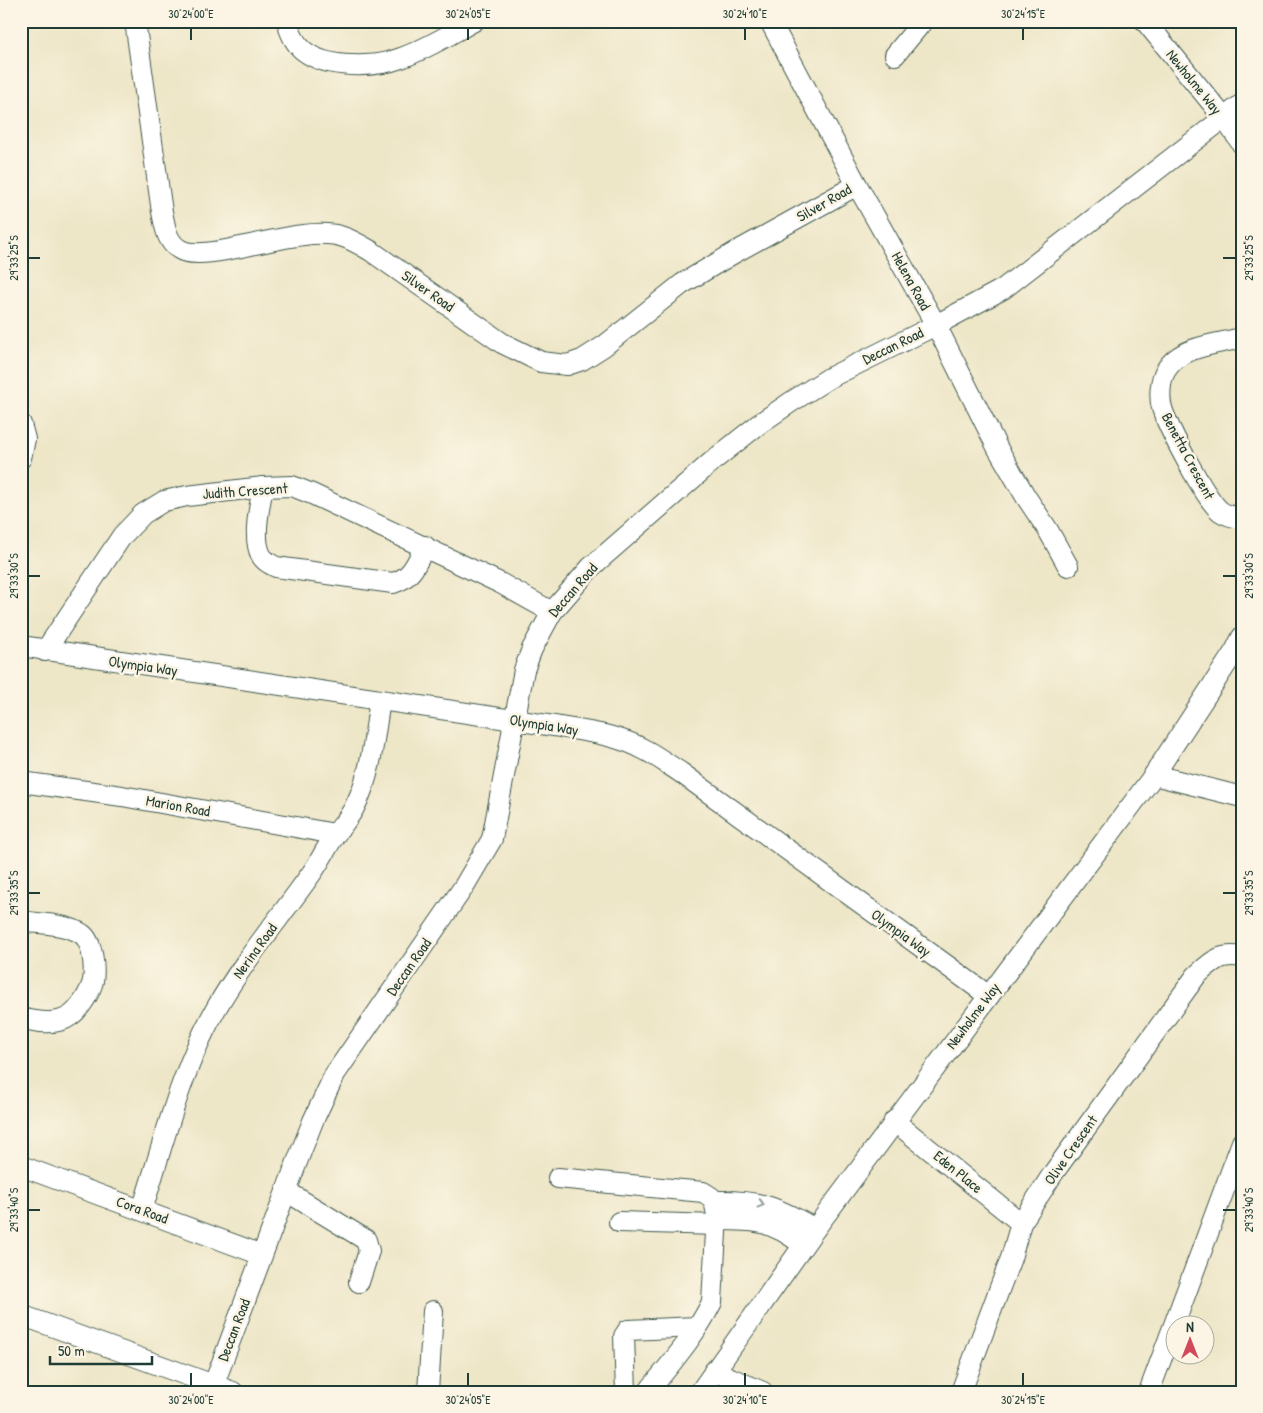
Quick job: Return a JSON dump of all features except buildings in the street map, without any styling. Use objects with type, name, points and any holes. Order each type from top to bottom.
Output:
[{"type":"street","name":"Silver Road","points":[[135,21],[162,212],[167,233],[172,243],[180,250],[190,253],[206,253],[294,235],[315,233],[339,235],[371,251],[502,342],[541,362],[567,365],[582,360],[604,346],[682,284],[857,184]]},
{"type":"street","points":[[287,21],[295,41],[305,51],[317,58],[340,64],[362,65],[381,64],[419,51],[474,21]]},
{"type":"street","name":"Helena Road","points":[[770,21],[857,184],[936,325],[998,448],[1068,566]]},
{"type":"street","points":[[895,55],[922,21]]},
{"type":"street","name":"Newholme Way","points":[[1145,21],[1224,118],[1242,144]]},
{"type":"street","name":"Deccan Road","points":[[212,1388],[313,1121],[335,1074],[463,888],[492,839],[524,670],[532,649],[552,612],[591,567],[722,454],[760,424],[829,378],[936,325],[1003,289],[1242,104]]},
{"type":"street","name":"Benetta Crescent","points":[[1242,338],[1192,350],[1182,355],[1166,370],[1162,378],[1161,406],[1168,425],[1214,504],[1221,512],[1228,516],[1242,518]]},
{"type":"street","points":[[21,424],[25,439],[21,458]]},
{"type":"street","name":"Judith Crescent","points":[[45,651],[122,536],[143,514],[164,501],[186,496],[263,487],[292,486],[299,489],[425,546],[500,583],[552,612]]},
{"type":"street","points":[[263,487],[258,526],[259,550],[261,556],[267,562],[276,567],[393,583],[403,580],[408,576],[416,565],[425,546]]},
{"type":"street","name":"Newholme Way","points":[[700,1392],[809,1237],[894,1121],[1154,775],[1242,637]]},
{"type":"street","name":"Olympia Way","points":[[21,646],[590,732],[627,742],[646,750],[688,778],[989,996]]},
{"type":"street","name":"Nerina Road","points":[[142,1210],[184,1078],[216,1008],[235,978],[312,872],[335,834],[348,818],[362,791],[368,770],[380,701]]},
{"type":"street","points":[[1154,775],[1242,797]]},
{"type":"street","name":"Marion Road","points":[[21,782],[122,796],[335,834]]},
{"type":"street","points":[[21,921],[62,927],[82,934],[88,942],[92,953],[93,981],[78,1009],[69,1017],[58,1022],[21,1018]]},
{"type":"street","name":"Olive Crescent","points":[[961,1392],[1011,1258],[1021,1223],[1054,1172],[1196,976],[1218,957],[1242,957]]},
{"type":"street","name":"Eden Place","points":[[894,1121],[1021,1223]]},
{"type":"street","points":[[1149,1392],[1242,1142]]},
{"type":"street","name":"Cora Road","points":[[21,1166],[262,1256]]},
{"type":"street","points":[[558,1178],[702,1192],[711,1197],[715,1215],[712,1302],[697,1327],[648,1392]]},
{"type":"street","points":[[286,1191],[366,1240],[369,1251],[359,1282]]},
{"type":"street","points":[[620,1222],[715,1215],[737,1200],[754,1202],[778,1209],[809,1237]]},
{"type":"street","points":[[428,1392],[433,1311]]},
{"type":"street","points":[[21,1316],[212,1388],[233,1392]]},
{"type":"street","points":[[626,1392],[624,1336],[628,1330],[697,1327]]},
{"type":"street","points":[[714,1371],[763,1392]]}]
